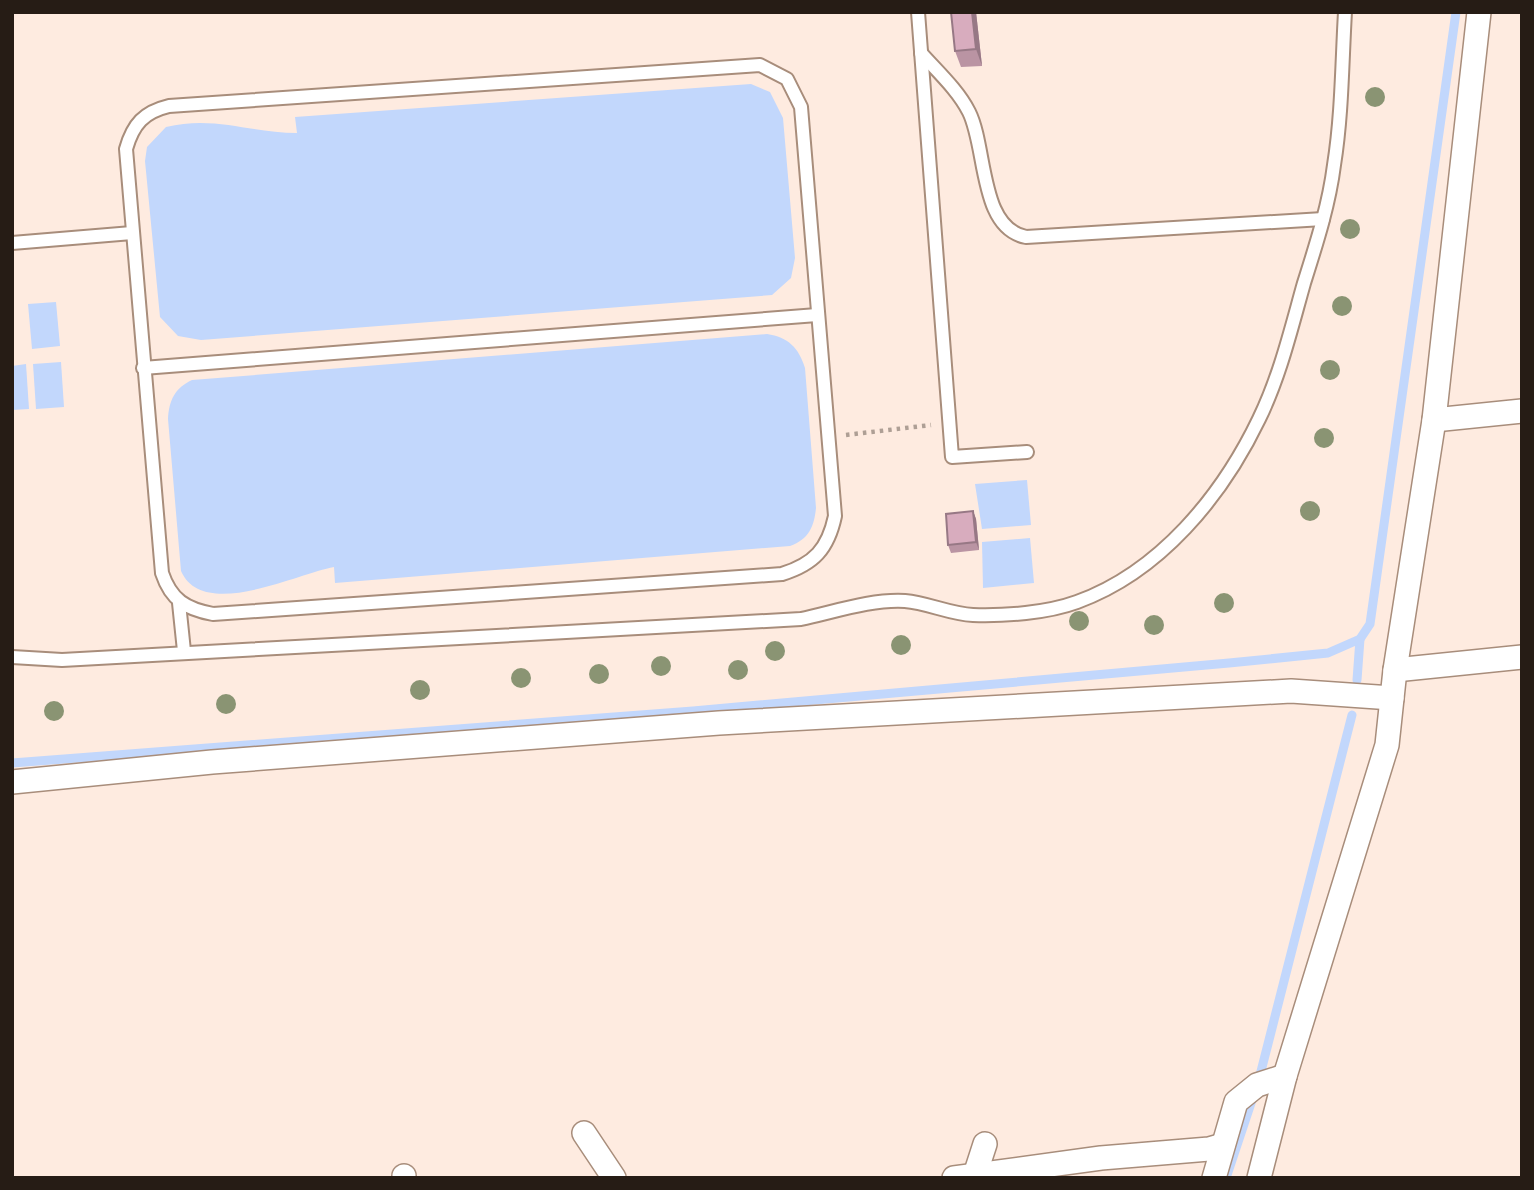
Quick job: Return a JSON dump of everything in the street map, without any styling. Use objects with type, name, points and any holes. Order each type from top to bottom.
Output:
[{"type":"street","points":[[1259,1178],[1285,1076],[1387,745],[1395,670],[1434,420],[1479,12]]},
{"type":"street","points":[[1434,420],[1522,411]]},
{"type":"street","points":[[1395,670],[1522,657]]},
{"type":"street","points":[[12,782],[212,762],[719,723],[1291,691],[1392,698]]},
{"type":"street","points":[[1214,1178],[1236,1102],[1257,1084],[1285,1076]]},
{"type":"street","points":[[584,1133],[614,1178]]},
{"type":"street","points":[[974,1177],[985,1144]]},
{"type":"street","points":[[954,1178],[1101,1158],[1209,1150],[1223,1145]]},
{"type":"lane","points":[[918,12],[952,457],[1027,452]]},
{"type":"lane","points":[[12,657],[62,660],[184,651],[801,619],[881,603],[906,601],[972,615],[1046,610],[1077,602],[1109,587],[1155,558],[1196,516],[1230,471],[1260,418],[1283,357],[1323,219],[1335,165],[1345,12]]},
{"type":"lane","points":[[921,53],[968,110],[994,212],[1006,230],[1015,235],[1323,219]]},
{"type":"lane","points":[[760,65],[787,79],[801,107],[835,516],[831,537],[820,555],[803,568],[782,574],[213,614],[194,610],[180,603],[167,590],[162,573],[131,233],[126,149],[131,131],[151,110],[183,105],[760,65]]},
{"type":"lane","points":[[12,243],[131,233]]},
{"type":"lane","points":[[143,369],[817,314]]},
{"type":"lane","points":[[180,603],[184,651]]},
{"type":"path","points":[[828,437],[950,423]]},
{"type":"water","points":[[751,84],[770,92],[783,118],[795,258],[791,278],[772,295],[201,340],[178,336],[160,317],[145,161],[147,147],[166,127],[200,123],[297,133],[295,117]]},
{"type":"water","points":[[56,302],[60,346],[32,349],[28,304]]},
{"type":"water","points":[[767,334],[792,345],[805,368],[816,508],[809,532],[802,540],[790,546],[335,583],[334,567],[275,585],[229,594],[209,592],[192,585],[181,571],[168,419],[174,395],[192,380]]},
{"type":"water","points":[[61,362],[64,407],[36,409],[33,364]]},
{"type":"water","points":[[26,364],[29,409],[12,410],[12,366]]},
{"type":"water","points":[[1027,480],[1031,525],[982,529],[975,484]]},
{"type":"water","points":[[1030,538],[1034,583],[983,588],[982,542]]},
{"type":"building","points":[[951,12],[972,12],[976,49],[955,51]]},
{"type":"building","points":[[973,511],[976,542],[948,545],[946,514]]},
{"type":"waterway","points":[[12,763],[693,711],[1229,663],[1328,653],[1360,639],[1370,624],[1456,12]]},
{"type":"waterway","points":[[1357,680],[1360,639]]},
{"type":"waterway","points":[[1258,1083],[1352,715]]},
{"type":"waterway","points":[[1226,1178],[1253,1097]]}]
